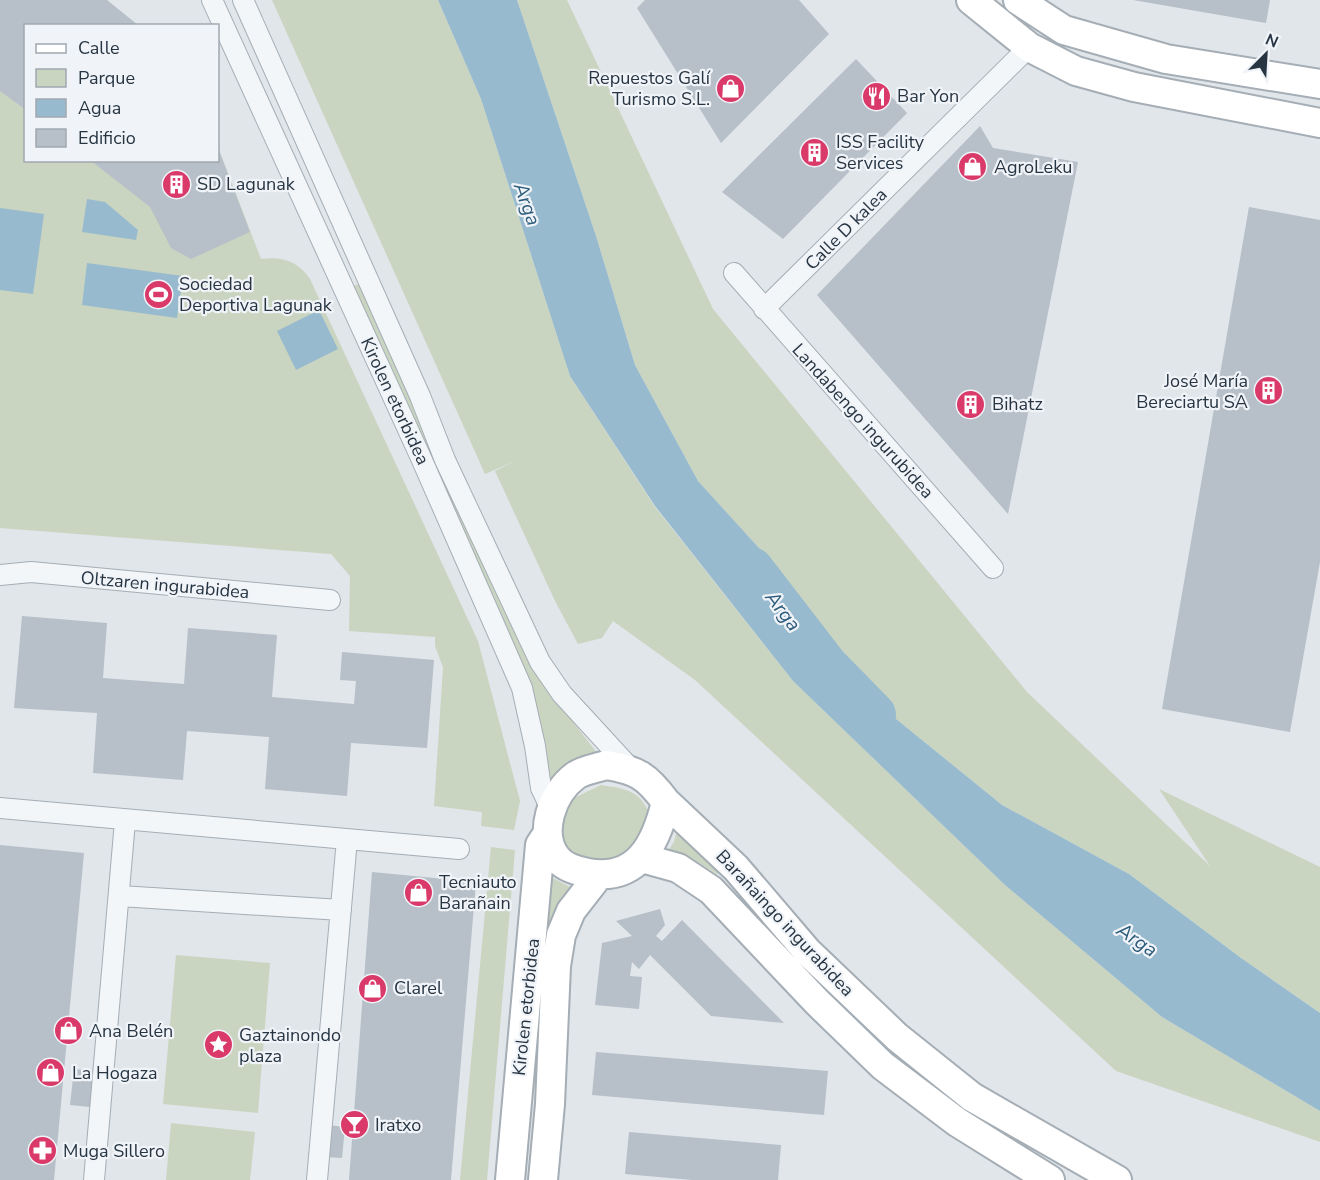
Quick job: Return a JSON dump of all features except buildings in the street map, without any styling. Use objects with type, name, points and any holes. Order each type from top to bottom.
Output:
[{"type":"main road","points":[[971,0],[1029,47],[1086,74],[1134,87],[1320,123]]},
{"type":"main road","points":[[1018,0],[1064,30],[1166,59],[1320,84]]},
{"type":"main road","points":[[1260,111],[1275,101],[1316,109],[1320,105]]},
{"type":"main road","points":[[606,765],[631,769],[651,782],[666,802],[659,831],[642,858],[623,870],[599,875],[576,871],[556,858],[549,824],[559,795],[576,775],[606,765]]},
{"type":"main road","name":"Barañaingo ingurabidea","points":[[666,802],[736,868],[807,951],[897,1037],[972,1097],[1117,1180]]},
{"type":"main road","name":"Kirolen etorbidea","points":[[510,1180],[540,845],[549,824]]},
{"type":"main road","name":"Barañaingo ingurabidea","points":[[642,858],[678,868],[711,890],[817,1002],[883,1066],[957,1122],[1050,1180]]},
{"type":"main road","name":"Kirolen etorbidea","points":[[543,1180],[550,1104],[556,966],[561,935],[571,911],[599,875]]},
{"type":"street","name":"Kirolen etorbidea","points":[[212,0],[421,458],[517,677],[529,715],[549,824]]},
{"type":"street","name":"Kirolen etorbidea","points":[[243,0],[445,460],[517,617],[540,662],[562,694],[631,769]]},
{"type":"street","name":"Calle D kalea","points":[[764,309],[1029,47]]},
{"type":"street","name":"Landabengo ingurubidea","points":[[734,273],[993,568]]},
{"type":"street","name":"Oltzaren ingurabidea","points":[[0,575],[31,572],[330,600]]},
{"type":"street","points":[[0,808],[459,849]]},
{"type":"street","points":[[93,1180],[125,820]]},
{"type":"street","points":[[317,1180],[347,839]]},
{"type":"street","points":[[120,896],[341,910]]},
{"type":"green space","name":"Sociedad Deportiva Lagunak","points":[[0,0],[106,0],[137,24],[24,24],[24,162],[219,162],[219,150],[261,259],[276,258],[289,261],[300,268],[310,279],[478,641],[520,801],[514,830],[481,826],[482,812],[434,806],[443,667],[435,646],[435,637],[349,631],[350,576],[331,554],[0,528]]},
{"type":"green space","points":[[272,0],[438,0],[481,99],[570,376],[655,507],[793,681],[1005,885],[1162,1017],[1320,1111],[1320,1142],[1116,1071],[695,680],[613,621],[602,638],[578,644],[555,601],[495,471],[515,461],[485,474]]},
{"type":"green space","points":[[517,0],[567,0],[713,309],[1027,692],[1210,866],[1159,789],[1320,867],[1320,1013],[1241,958],[1129,874],[1002,805],[885,710],[800,649],[769,559],[698,481],[635,365],[596,236]]},
{"type":"green space","points":[[359,284],[530,663],[544,685],[598,754],[570,763],[550,778],[542,730],[529,686],[353,286]]},
{"type":"green space","points":[[601,785],[631,792],[642,800],[650,815],[634,844],[619,856],[599,861],[578,858],[566,850],[558,822],[574,798]]},
{"type":"green space","points":[[678,827],[723,869],[717,874],[693,859],[667,852],[674,842]]},
{"type":"green space","points":[[491,847],[515,850],[487,1180],[460,1180]]},
{"type":"green space","points":[[547,875],[572,888],[546,960],[538,958]]},
{"type":"green space","points":[[176,955],[270,963],[258,1113],[163,1104]]},
{"type":"green space","points":[[171,1123],[255,1132],[250,1180],[166,1180]]},
{"type":"water","points":[[438,0],[517,0],[596,236],[635,365],[698,481],[769,559],[800,649],[885,710],[1002,805],[1129,874],[1241,958],[1320,1013],[1320,1111],[1162,1017],[1005,885],[793,681],[655,506],[570,376],[481,99]]},
{"type":"water","points":[[87,199],[105,202],[138,230],[136,240],[82,232]]},
{"type":"water","points":[[0,208],[44,214],[33,294],[0,290]]},
{"type":"water","points":[[87,263],[183,276],[177,318],[82,305]]},
{"type":"water","points":[[319,310],[338,349],[296,370],[277,331]]},
{"type":"waterway","name":"Arga","points":[[751,570],[825,666],[873,715]]},
{"type":"place","name":"Repuestos Galí Turismo S.L.","points":[[731,88]]},
{"type":"place","name":"Bar Yon","points":[[876,96]]},
{"type":"place","name":"ISS Facility Services","points":[[815,152]]},
{"type":"place","name":"AgroLeku","points":[[973,167]]},
{"type":"place","name":"SD Lagunak","points":[[176,184]]},
{"type":"place","name":"Sociedad Deportiva Lagunak","points":[[158,294]]},
{"type":"place","name":"José María Bereciartu SA","points":[[1269,391]]},
{"type":"place","name":"Bihatz","points":[[971,404]]},
{"type":"place","name":"Tecniauto Barañain","points":[[418,892]]},
{"type":"place","name":"Clarel","points":[[373,988]]},
{"type":"place","name":"Ana Belén","points":[[68,1031]]},
{"type":"place","name":"Gaztainondo plaza","points":[[218,1045]]},
{"type":"place","name":"La Hogaza","points":[[51,1073]]},
{"type":"place","name":"Iratxo","points":[[354,1125]]},
{"type":"place","name":"Muga Sillero","points":[[42,1151]]}]
